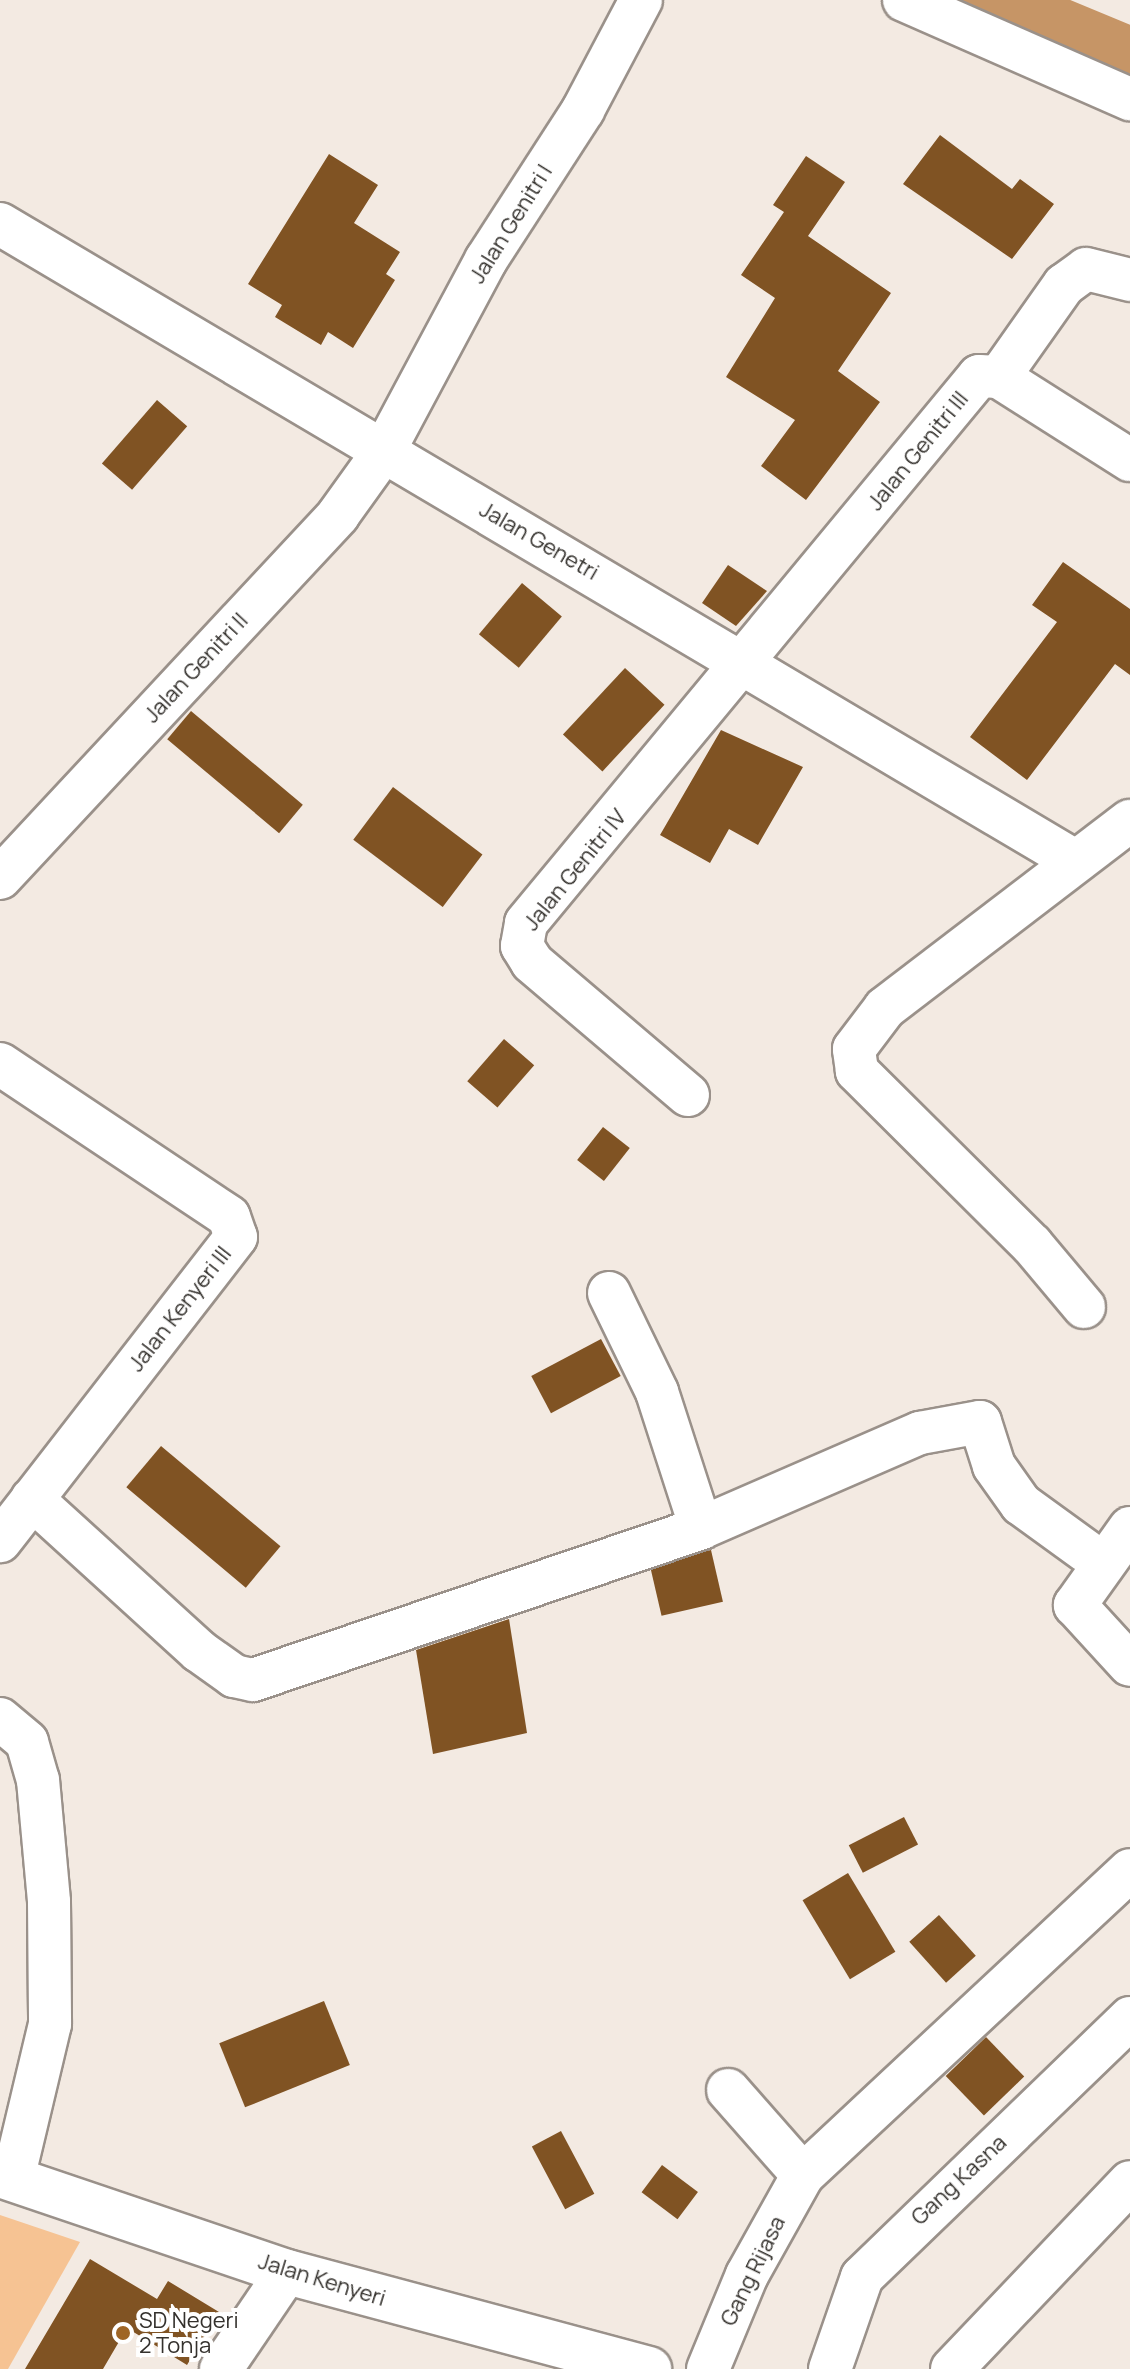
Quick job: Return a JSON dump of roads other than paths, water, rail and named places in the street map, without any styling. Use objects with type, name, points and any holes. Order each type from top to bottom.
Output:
[{"type":"street","name":"Jalan Genitri I","points":[[384,451],[486,260],[583,110],[641,0]]},
{"type":"street","points":[[904,0],[1130,99]]},
{"type":"street","name":"Jalan Genetri","points":[[0,224],[748,663],[1075,861]]},
{"type":"street","points":[[1130,280],[1086,269],[1064,285],[999,377],[1130,460]]},
{"type":"street","name":"Jalan Genitri III","points":[[748,663],[969,387],[979,376],[999,377]]},
{"type":"street","name":"Jalan Genitri II","points":[[0,878],[338,515],[384,451]]},
{"type":"street","name":"Jalan Genitri IV","points":[[688,1095],[532,962],[522,934],[748,663]]},
{"type":"street","points":[[1084,1307],[1032,1245],[857,1071],[854,1049],[885,1008],[1130,821]]},
{"type":"street","name":"Jalan Kenyeri III","points":[[0,1064],[229,1217],[236,1237],[0,1541]]},
{"type":"street","points":[[609,1293],[657,1392],[701,1528]]},
{"type":"street","points":[[32,1499],[199,1651],[234,1676],[253,1680],[701,1528],[920,1433],[980,1422],[994,1466],[1021,1504],[1086,1551]]},
{"type":"street","points":[[1130,1528],[1075,1605],[1130,1665]]},
{"type":"street","points":[[0,1719],[27,1742],[38,1780],[49,1902],[50,2024],[6,2177]]},
{"type":"street","name":"Gang Rijasa","points":[[708,2369],[747,2275],[803,2175],[1130,1870]]},
{"type":"street","name":"Gang Kasna","points":[[830,2369],[862,2277],[1130,2018]]},
{"type":"street","points":[[728,2090],[803,2175]]},
{"type":"street","name":"Jalan Kenyeri","points":[[6,2177],[287,2272],[649,2369]]},
{"type":"street","points":[[952,2369],[1130,2182]]},
{"type":"street","points":[[221,2369],[287,2272]]},
{"type":"waterway","points":[[974,0],[1130,65]]},
{"type":"place","name":"SD Negeri 2 Tonja","points":[[123,2333]]}]
